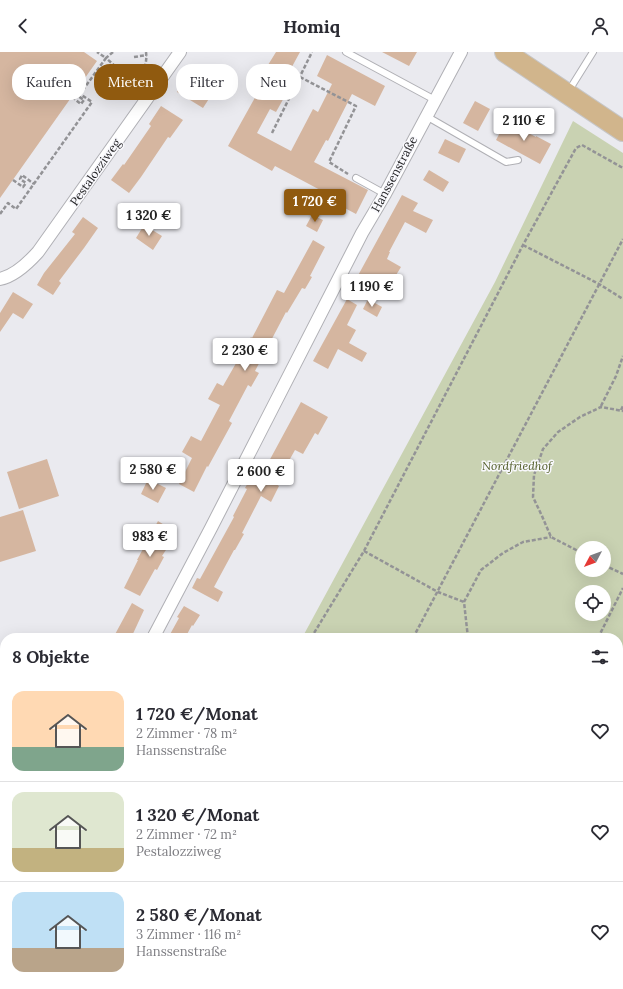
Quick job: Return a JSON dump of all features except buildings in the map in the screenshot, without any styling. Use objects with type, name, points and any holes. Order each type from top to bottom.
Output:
[{"type":"main road","points":[[505,52],[623,131]]},
{"type":"street","name":"Pestalozziweg","points":[[0,279],[6,278],[29,262],[38,252],[180,52]]},
{"type":"street","name":"Hanssenstraße","points":[[155,633],[211,528],[362,233],[385,194],[461,52]]},
{"type":"lane","points":[[346,52],[435,100]]},
{"type":"lane","points":[[568,93],[593,52]]},
{"type":"lane","points":[[426,116],[506,162],[518,160]]},
{"type":"lane","points":[[356,178],[385,194]]},
{"type":"path","points":[[97,52],[113,64]]},
{"type":"path","points":[[86,86],[112,52]]},
{"type":"path","points":[[301,75],[312,52]]},
{"type":"path","points":[[134,57],[146,54],[145,64]]},
{"type":"path","points":[[301,78],[356,106],[329,162],[356,178]]},
{"type":"path","points":[[0,214],[8,203],[16,209],[92,102],[86,98]]},
{"type":"path","points":[[76,100],[82,104],[84,100]]},
{"type":"path","points":[[272,133],[288,100]]},
{"type":"path","points":[[314,633],[364,551],[523,245],[576,148],[582,145],[623,168]]},
{"type":"path","points":[[13,180],[23,187],[26,183],[20,179],[22,175],[34,184]]},
{"type":"path","points":[[416,633],[623,239]]},
{"type":"path","points":[[523,245],[599,284],[623,299]]},
{"type":"path","points":[[601,407],[616,376],[623,356]]},
{"type":"path","points":[[551,537],[533,497],[534,475],[543,449],[558,432],[580,417],[601,407],[622,411],[623,406]]},
{"type":"path","points":[[467,633],[464,602],[481,570],[502,553],[523,542],[551,537],[575,549]]},
{"type":"path","points":[[364,551],[438,592],[464,602]]},
{"type":"path","points":[[611,568],[623,574]]},
{"type":"path","points":[[600,633],[623,588]]},
{"type":"green space","name":"Nordfriedhof","points":[[573,121],[623,153],[623,633],[305,633],[495,282]]}]
